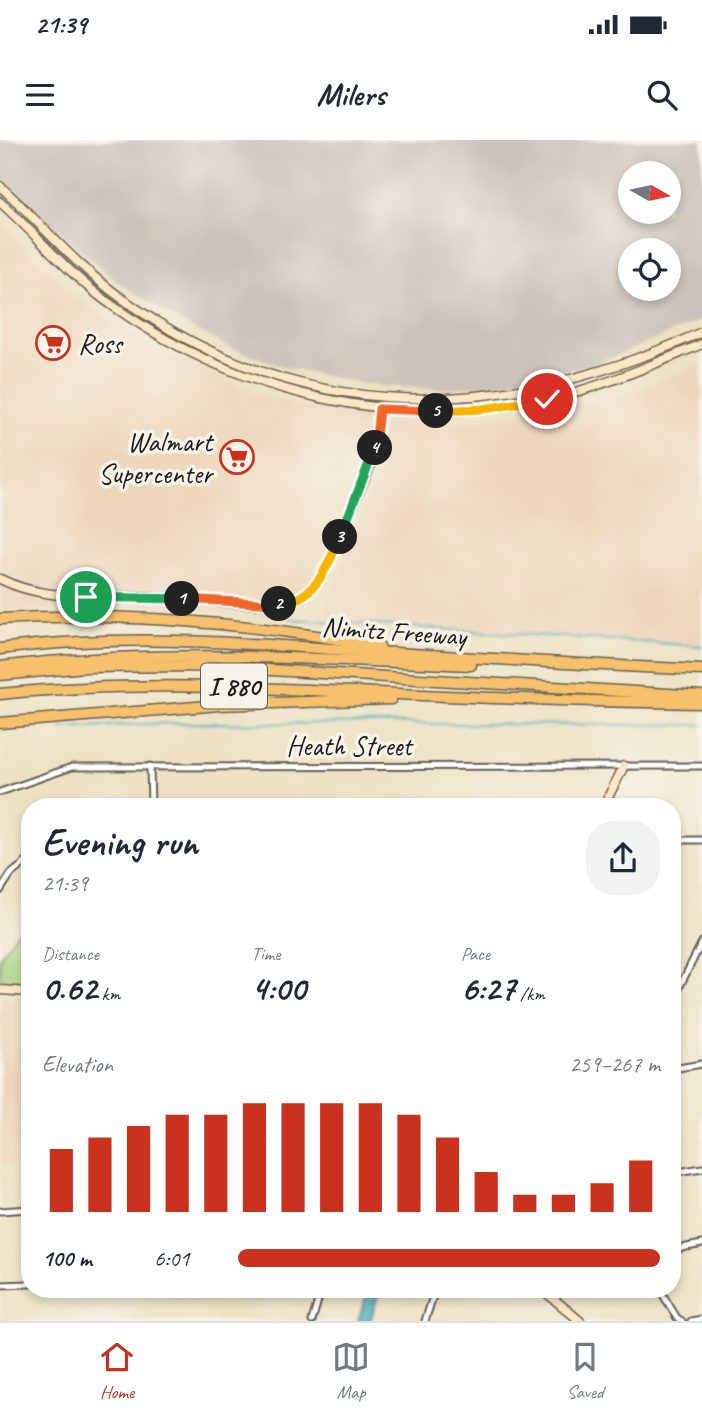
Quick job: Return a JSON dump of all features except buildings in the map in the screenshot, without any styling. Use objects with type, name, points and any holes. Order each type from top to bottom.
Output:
[{"type":"highway","points":[[0,620],[102,617],[211,623],[340,639],[428,655]]},
{"type":"highway","name":"Nimitz Freeway","points":[[0,648],[161,640],[702,671]]},
{"type":"highway","points":[[0,667],[84,659],[167,657],[702,671]]},
{"type":"highway","points":[[0,675],[85,667],[203,666],[702,696]]},
{"type":"highway","name":"I 880","points":[[0,694],[49,689],[183,684],[469,697],[702,703]]},
{"type":"highway","points":[[0,699],[49,689]]},
{"type":"highway","points":[[0,723],[82,714],[276,702],[469,697]]},
{"type":"main road","points":[[0,186],[87,271],[170,329],[228,357],[274,374],[328,388],[381,397],[456,399],[530,390],[611,369],[702,332]]},
{"type":"main road","points":[[0,202],[79,280],[164,339],[223,368],[270,385],[379,409],[456,411],[547,399],[614,380],[702,344]]},
{"type":"main road","points":[[0,579],[26,590],[63,597],[136,597],[265,605],[293,601],[318,583],[372,462],[381,397]]},
{"type":"main road","points":[[608,798],[624,766]]},
{"type":"main road","points":[[0,990],[21,991]]},
{"type":"main road","points":[[553,1298],[580,1321]]},
{"type":"street","points":[[150,766],[151,798]]},
{"type":"street","name":"Heath Street","points":[[0,792],[72,767],[702,766]]},
{"type":"street","points":[[681,840],[702,840]]},
{"type":"street","points":[[0,891],[11,874],[21,866]]},
{"type":"street","points":[[681,984],[702,942]]},
{"type":"street","points":[[681,1068],[702,1065]]},
{"type":"street","points":[[681,1172],[702,1168]]},
{"type":"street","points":[[0,1211],[21,1210]]},
{"type":"street","points":[[681,1248],[702,1244]]},
{"type":"street","points":[[0,1284],[21,1284]]},
{"type":"street","points":[[312,1321],[319,1298]]},
{"type":"street","points":[[425,1321],[432,1298]]},
{"type":"street","points":[[665,1298],[681,1321]]},
{"type":"street","points":[[691,1321],[702,1319]]},
{"type":"shaded area","points":[[0,140],[702,140],[702,320],[595,364],[500,384],[441,389],[374,386],[288,368],[233,349],[188,326],[117,282],[0,178]]},
{"type":"shaded area","points":[[0,222],[71,292],[105,319],[160,351],[270,400],[365,416],[369,421],[362,463],[322,556],[306,584],[277,615],[129,606],[0,611]]},
{"type":"shaded area","points":[[702,365],[702,644],[319,623],[362,511],[386,421],[463,423],[609,400]]},
{"type":"shaded area","points":[[0,998],[21,999],[21,1165],[0,1165]]},
{"type":"green space","points":[[0,191],[74,266],[136,315],[83,279],[0,197]]},
{"type":"green space","points":[[21,927],[21,984],[0,983],[0,956]]},
{"type":"water","points":[[365,1298],[377,1298],[370,1321],[358,1321]]},
{"type":"waterway","points":[[291,619],[702,646]]},
{"type":"waterway","points":[[61,728],[168,723],[702,725]]},
{"type":"place","name":"Ross","points":[[53,343]]},
{"type":"place","name":"Walmart Supercenter","points":[[237,457]]},
{"type":"route","points":[[86,597],[149,597],[265,605],[293,601],[318,583],[328,564],[372,462],[379,409],[456,411],[547,399]]}]
